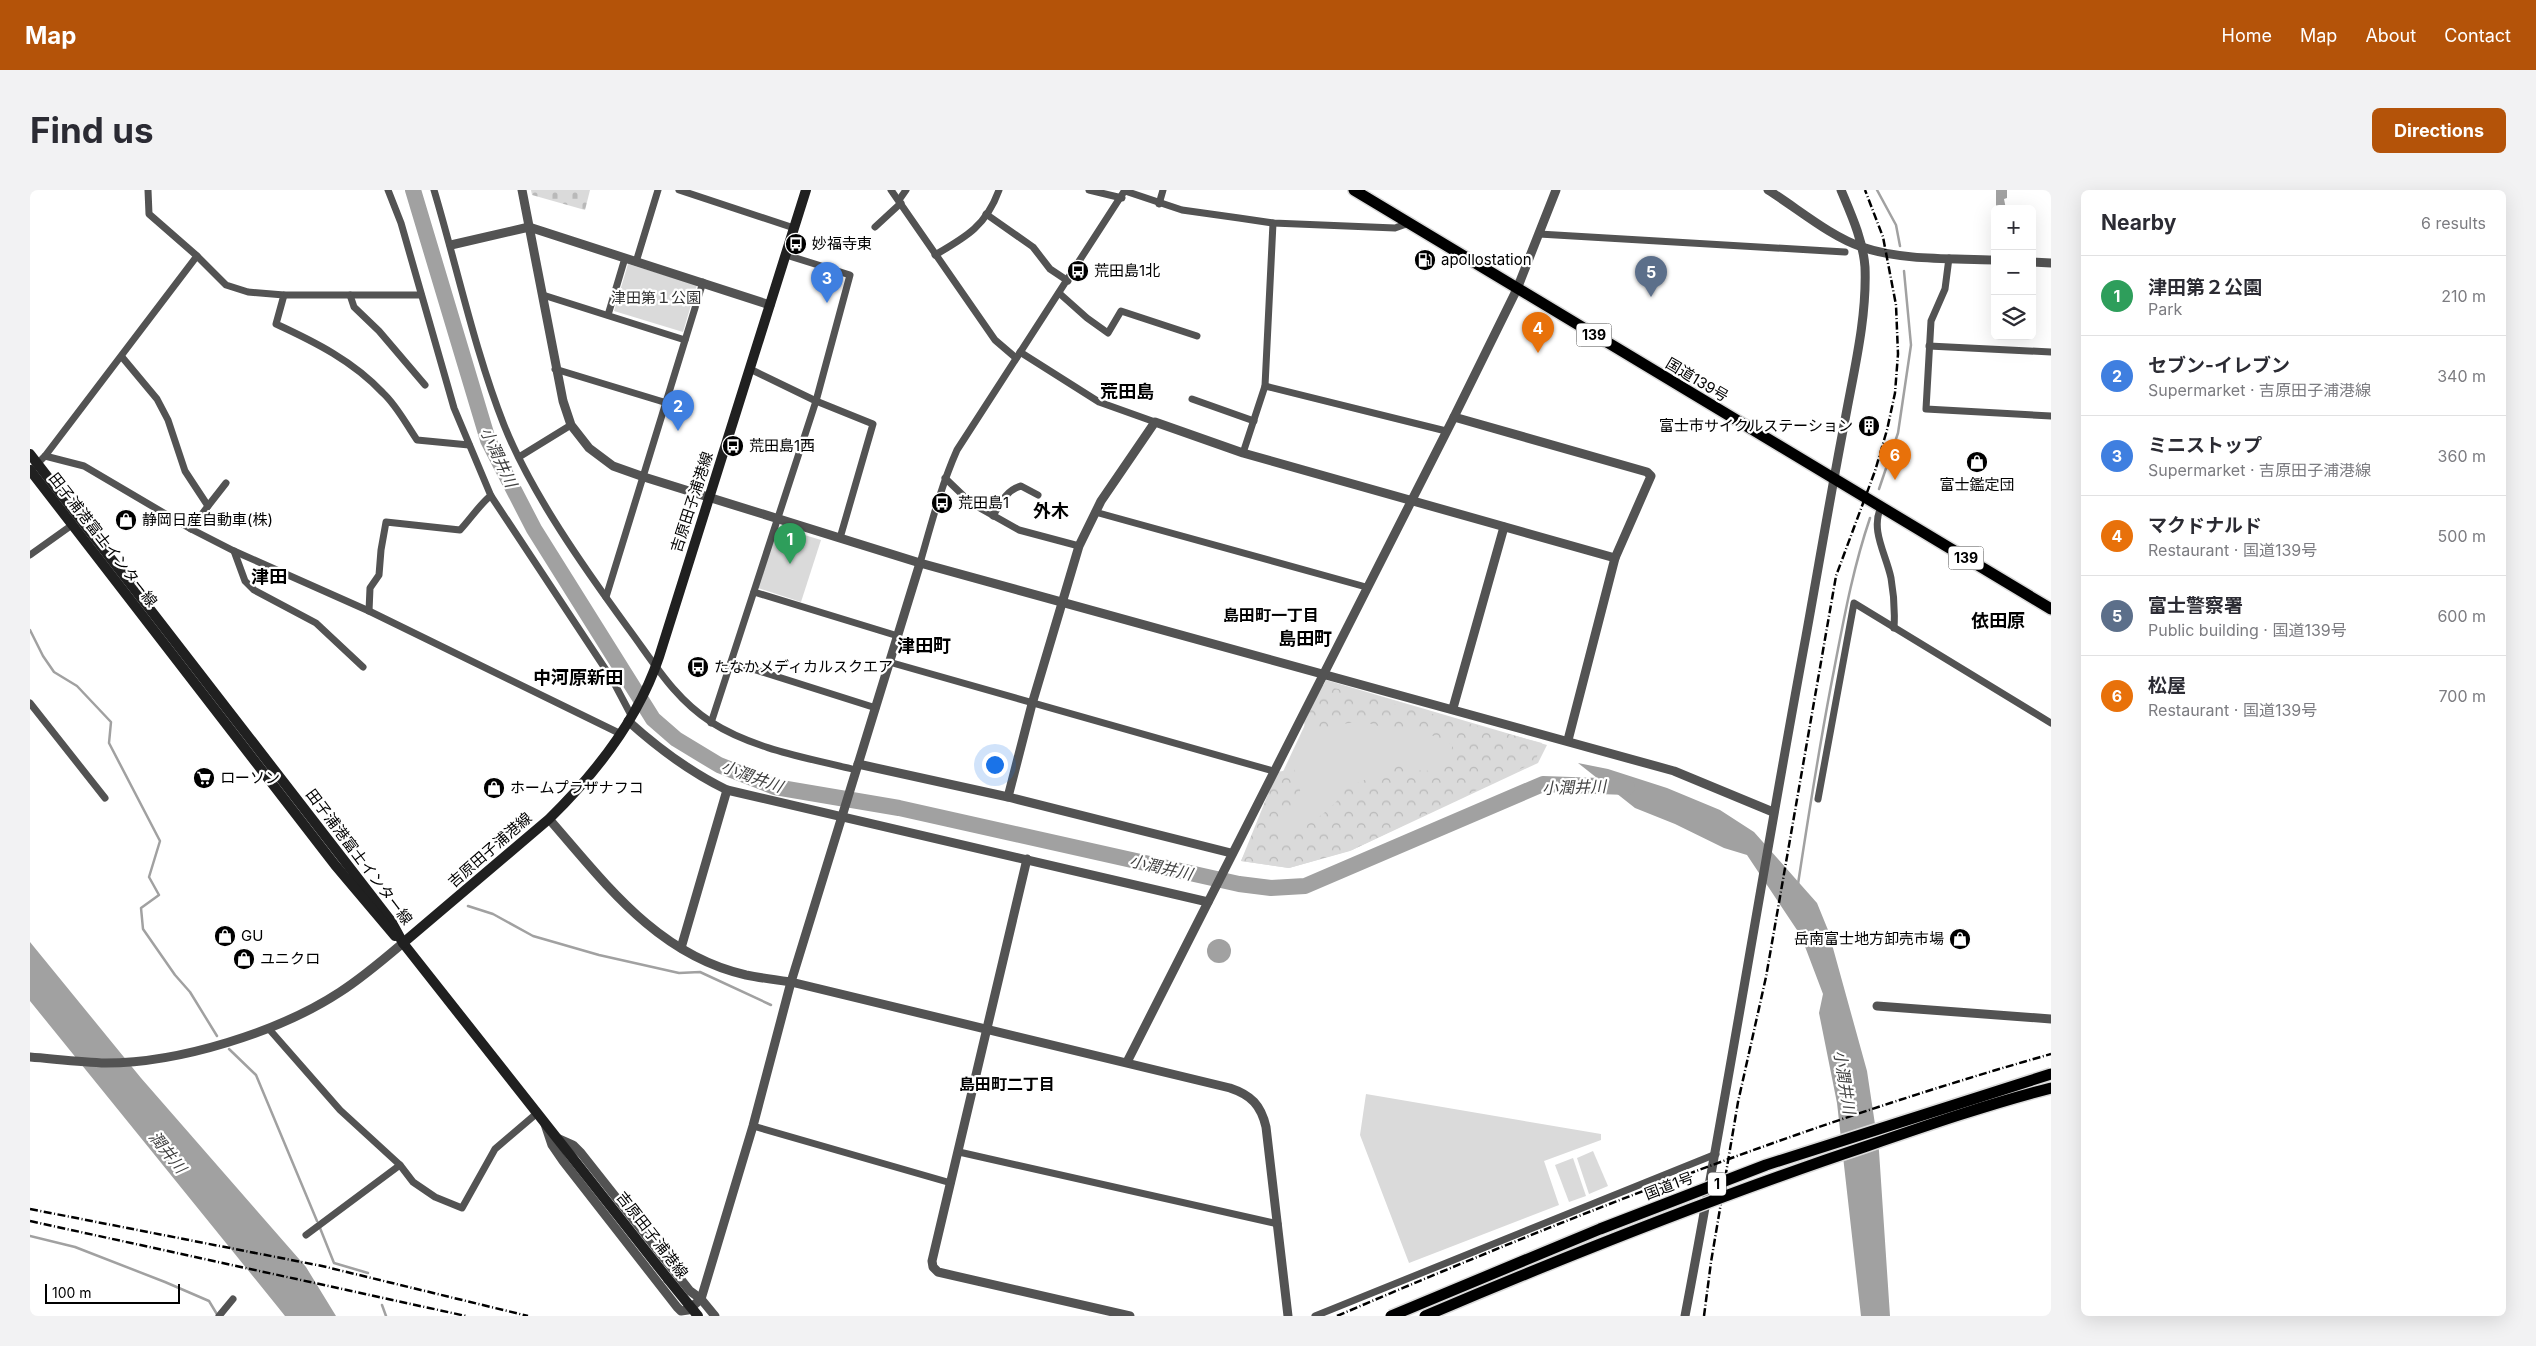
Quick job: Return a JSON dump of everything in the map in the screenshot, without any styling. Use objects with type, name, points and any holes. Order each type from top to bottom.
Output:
[{"type":"highway","name":"国道139号","points":[[1354,190],[2051,609]]},
{"type":"highway","name":"国道1号","points":[[1391,1316],[1608,1226],[1766,1165],[2051,1074]]},
{"type":"highway","name":"国道1号","points":[[1425,1316],[1599,1242],[1764,1180],[1917,1129],[2051,1088]]},
{"type":"main road","name":"吉原田子浦港線","points":[[698,1316],[536,1114],[404,944],[550,819],[595,771],[631,716],[654,669],[710,498],[806,190]]},
{"type":"main road","name":"田子浦港富士インター線","points":[[30,454],[72,525],[335,865],[385,926],[404,944]]},
{"type":"main road","name":"田子浦港富士インター線","points":[[36,465],[391,921],[404,944]]},
{"type":"street","points":[[148,190],[149,214],[197,256],[226,285],[248,292],[284,295],[421,295]]},
{"type":"street","points":[[388,190],[401,223],[445,380],[468,445],[491,496],[612,679],[631,716],[658,748],[697,775],[727,790],[1027,859],[1210,898]]},
{"type":"street","points":[[434,190],[492,391],[518,457],[547,507],[606,597],[654,669],[675,694],[711,723],[737,736],[769,747],[857,767],[1008,797],[1231,856]]},
{"type":"street","points":[[522,190],[543,295],[555,369],[571,425],[589,448],[613,466],[778,520],[920,563],[1674,770],[1773,812]]},
{"type":"street","points":[[636,262],[658,190]]},
{"type":"street","points":[[679,190],[794,228]]},
{"type":"street","points":[[891,190],[995,340],[1099,402],[1243,454],[1615,558]]},
{"type":"street","points":[[875,227],[900,201],[906,190]]},
{"type":"street","points":[[935,255],[971,234],[986,214],[999,190]]},
{"type":"street","points":[[1089,190],[1124,193],[1182,210],[1273,223],[1395,228],[1410,222]]},
{"type":"street","points":[[1159,204],[1163,190]]},
{"type":"street","points":[[1127,1062],[1517,289],[1556,190]]},
{"type":"street","points":[[1768,190],[1861,247],[1887,254],[1991,260]]},
{"type":"street","points":[[1685,1316],[1716,1154],[1773,812],[1835,479],[1864,307],[1865,265],[1856,224],[1841,190]]},
{"type":"street","points":[[545,1124],[552,1145],[563,1161],[677,1307],[681,1311],[688,1310],[701,1299],[753,1126],[791,982],[943,490],[945,478],[957,450],[1124,193]]},
{"type":"street","points":[[986,214],[1033,247],[1050,268],[1068,281]]},
{"type":"street","points":[[1243,454],[1265,386],[1273,223]]},
{"type":"street","points":[[450,245],[529,227],[770,305]]},
{"type":"street","points":[[1539,234],[1845,252]]},
{"type":"street","points":[[711,723],[816,401],[850,275],[786,254]]},
{"type":"street","points":[[36,465],[122,357],[197,256]]},
{"type":"street","points":[[608,315],[625,258]]},
{"type":"street","points":[[1949,258],[1945,289],[1932,320],[1926,409],[2051,416]]},
{"type":"street","points":[[2036,262],[2051,263]]},
{"type":"street","points":[[606,597],[703,282]]},
{"type":"street","points":[[1059,293],[1087,318],[1108,333],[1121,311],[1197,336]]},
{"type":"street","points":[[284,295],[276,324],[337,355],[366,376],[384,393],[417,440],[468,445]]},
{"type":"street","points":[[350,295],[354,307],[379,331],[425,385]]},
{"type":"street","points":[[543,295],[685,340]]},
{"type":"street","points":[[1929,346],[2051,352]]},
{"type":"street","points":[[122,357],[157,399],[168,420],[185,471],[208,506]]},
{"type":"street","points":[[555,369],[667,402]]},
{"type":"street","points":[[750,370],[816,401],[873,424],[840,538]]},
{"type":"street","points":[[1265,386],[1446,431]]},
{"type":"street","points":[[1192,399],[1254,421]]},
{"type":"street","points":[[1454,417],[1647,472],[1651,476],[1615,558],[1568,740]]},
{"type":"street","points":[[1008,797],[1032,704],[1063,603],[1078,546],[1095,512],[1154,422]]},
{"type":"street","points":[[518,457],[571,425]]},
{"type":"street","points":[[36,465],[84,466],[191,529],[234,551],[369,611],[621,734]]},
{"type":"street","points":[[945,478],[971,503],[1019,530],[1078,546]]},
{"type":"street","points":[[191,529],[226,483]]},
{"type":"street","points":[[992,516],[1008,493],[1015,488],[1021,486],[1038,495]]},
{"type":"street","points":[[369,611],[370,588],[379,576],[380,550],[386,522],[460,530],[475,514],[485,498],[491,496]]},
{"type":"street","points":[[1880,507],[1876,522],[1891,576],[1895,602],[1894,628]]},
{"type":"street","points":[[1095,512],[1366,587]]},
{"type":"street","points":[[30,555],[72,525]]},
{"type":"street","points":[[1453,708],[1504,526]]},
{"type":"street","points":[[234,551],[245,581],[254,590],[316,623],[363,668]]},
{"type":"street","points":[[754,592],[898,636]]},
{"type":"street","points":[[1818,799],[1854,604],[2051,723]]},
{"type":"street","points":[[731,662],[876,708]]},
{"type":"street","points":[[890,662],[1032,704],[1273,771]]},
{"type":"street","points":[[30,703],[105,798]]},
{"type":"street","points":[[681,948],[727,790]]},
{"type":"street","points":[[550,819],[627,908],[650,928],[681,948],[715,965],[745,975],[791,982],[1127,1062],[1247,1094],[1257,1102],[1266,1127],[1288,1316]]},
{"type":"street","points":[[1027,859],[932,1261],[933,1267],[938,1272],[1130,1316]]},
{"type":"street","points":[[33,1058],[106,1063],[143,1060],[219,1044],[269,1029],[340,992],[404,944]]},
{"type":"street","points":[[1878,1006],[2051,1018]]},
{"type":"street","points":[[269,1029],[340,1110],[400,1165],[413,1182],[435,1197],[462,1208],[495,1149],[536,1114]]},
{"type":"street","points":[[753,1126],[951,1183]]},
{"type":"street","points":[[555,1137],[573,1145],[581,1153],[690,1291],[701,1299],[715,1316]]},
{"type":"street","points":[[959,1152],[1278,1224]]},
{"type":"street","points":[[1316,1316],[1716,1154]]},
{"type":"street","points":[[306,1235],[400,1165]]},
{"type":"street","points":[[219,1316],[233,1299]]},
{"type":"green space","points":[[531,190],[590,190],[585,210],[532,195]]},
{"type":"green space","name":"津田第１公園","points":[[628,264],[697,285],[683,332],[614,311]]},
{"type":"green space","points":[[778,527],[821,540],[801,602],[758,588]]},
{"type":"green space","points":[[1326,680],[1547,745],[1538,763],[1350,851],[1289,868],[1241,861]]},
{"type":"green space","points":[[1323,685],[1542,743],[1535,762],[1352,850],[1289,868],[1241,861],[1277,772],[1294,769],[1300,790],[1296,807],[1288,821],[1274,820],[1278,834],[1294,830],[1315,820],[1336,802],[1346,789],[1381,772],[1395,756],[1405,769],[1430,771],[1441,767],[1449,755],[1453,745],[1434,736],[1386,728],[1360,721],[1305,731],[1304,720]]},
{"type":"green space","points":[[1366,1094],[1601,1134],[1601,1140],[1544,1161],[1559,1205],[1409,1263],[1360,1135]]},
{"type":"green space","points":[[1593,1151],[1608,1186],[1589,1194],[1577,1158]]},
{"type":"green space","points":[[1573,1158],[1586,1196],[1569,1202],[1555,1165]]},
{"type":"water","points":[[1996,190],[2007,190],[2007,198],[2004,199],[2005,205],[1996,205]]},
{"type":"water","points":[[1578,763],[1608,769],[1667,788],[1720,810],[1754,832],[1817,903],[1828,930],[1867,1071],[1879,1151],[1890,1316],[1861,1316],[1837,1103],[1819,1013],[1823,994],[1801,936],[1747,855],[1724,848],[1675,824],[1635,808]]},
{"type":"water","points":[[1219,939],[1228,942],[1231,951],[1228,960],[1219,963],[1210,960],[1207,951],[1210,942]]},
{"type":"water","name":"潤井川","points":[[30,942],[141,1078],[306,1267],[336,1316],[285,1316],[30,1001]]},
{"type":"waterway","name":"小潤井川","points":[[413,190],[488,440],[534,529],[653,719],[676,739],[719,765],[775,787],[899,808],[1239,884],[1271,888],[1305,886],[1543,784],[1627,787]]},
{"type":"waterway","points":[[1877,190],[1896,225],[1900,246]]},
{"type":"waterway","points":[[1879,489],[1898,433],[1911,345],[1904,271]]},
{"type":"waterway","points":[[1798,884],[1819,750],[1841,631],[1854,574],[1870,518]]},
{"type":"waterway","points":[[30,630],[43,656],[54,672],[77,686],[111,722],[109,743],[160,841],[149,877],[159,895],[141,908],[143,929],[175,975],[190,992],[217,1036]]},
{"type":"waterway","points":[[468,906],[493,914],[533,936],[599,955],[679,973],[700,972],[771,1005]]},
{"type":"waterway","points":[[229,1049],[256,1075],[317,1221]]},
{"type":"waterway","points":[[320,1228],[334,1263],[368,1273]]},
{"type":"waterway","points":[[30,1236],[75,1247],[165,1282],[209,1301],[218,1316]]},
{"type":"waterway","points":[[382,1305],[386,1316]]},
{"type":"railway","points":[[1704,1316],[1711,1262],[1738,1102],[1766,977],[1836,576],[1875,471],[1895,393],[1898,354],[1896,305],[1883,237],[1865,190]]},
{"type":"railway","points":[[1337,1316],[1601,1207],[1690,1173],[1869,1110],[2051,1054]]},
{"type":"railway","points":[[30,1209],[322,1266],[528,1316]]},
{"type":"railway","points":[[30,1221],[466,1316]]},
{"type":"place","name":"妙福寺東","points":[[796,244]]},
{"type":"place","name":"apollostation","points":[[1425,260]]},
{"type":"place","name":"荒田島1北","points":[[1078,271]]},
{"type":"place","name":"富士警察署","points":[[1651,297]]},
{"type":"place","name":"ミニストップ","points":[[827,303]]},
{"type":"place","name":"マクドナルド","points":[[1538,353]]},
{"type":"place","name":"富士市サイクルステーション","points":[[1869,426]]},
{"type":"place","name":"セブン-イレブン","points":[[678,431]]},
{"type":"place","name":"荒田島1西","points":[[733,446]]},
{"type":"place","name":"富士鑑定団","points":[[1977,462]]},
{"type":"place","name":"松屋","points":[[1895,480]]},
{"type":"place","name":"荒田島1","points":[[942,503]]},
{"type":"place","name":"静岡日産自動車(株)","points":[[126,520]]},
{"type":"place","name":"津田第２公園","points":[[790,564]]},
{"type":"place","name":"たなかメディカルスクエア","points":[[698,667]]},
{"type":"place","name":"ローソン","points":[[204,778]]},
{"type":"place","name":"ホームプラザナフコ","points":[[494,788]]},
{"type":"place","name":"GU","points":[[225,936]]},
{"type":"place","name":"岳南富士地方卸売市場","points":[[1960,939]]},
{"type":"place","name":"ユニクロ","points":[[244,959]]},
{"type":"district","name":"荒田島","points":[[1127,392]]},
{"type":"district","name":"外木","points":[[1051,511]]},
{"type":"district","name":"津田","points":[[269,577]]},
{"type":"district","name":"島田町一丁目","points":[[1271,615]]},
{"type":"district","name":"依田原","points":[[1998,621]]},
{"type":"district","name":"島田町","points":[[1305,639]]},
{"type":"district","name":"津田町","points":[[924,646]]},
{"type":"district","name":"中河原新田","points":[[578,678]]},
{"type":"district","name":"島田町二丁目","points":[[1007,1084]]}]
